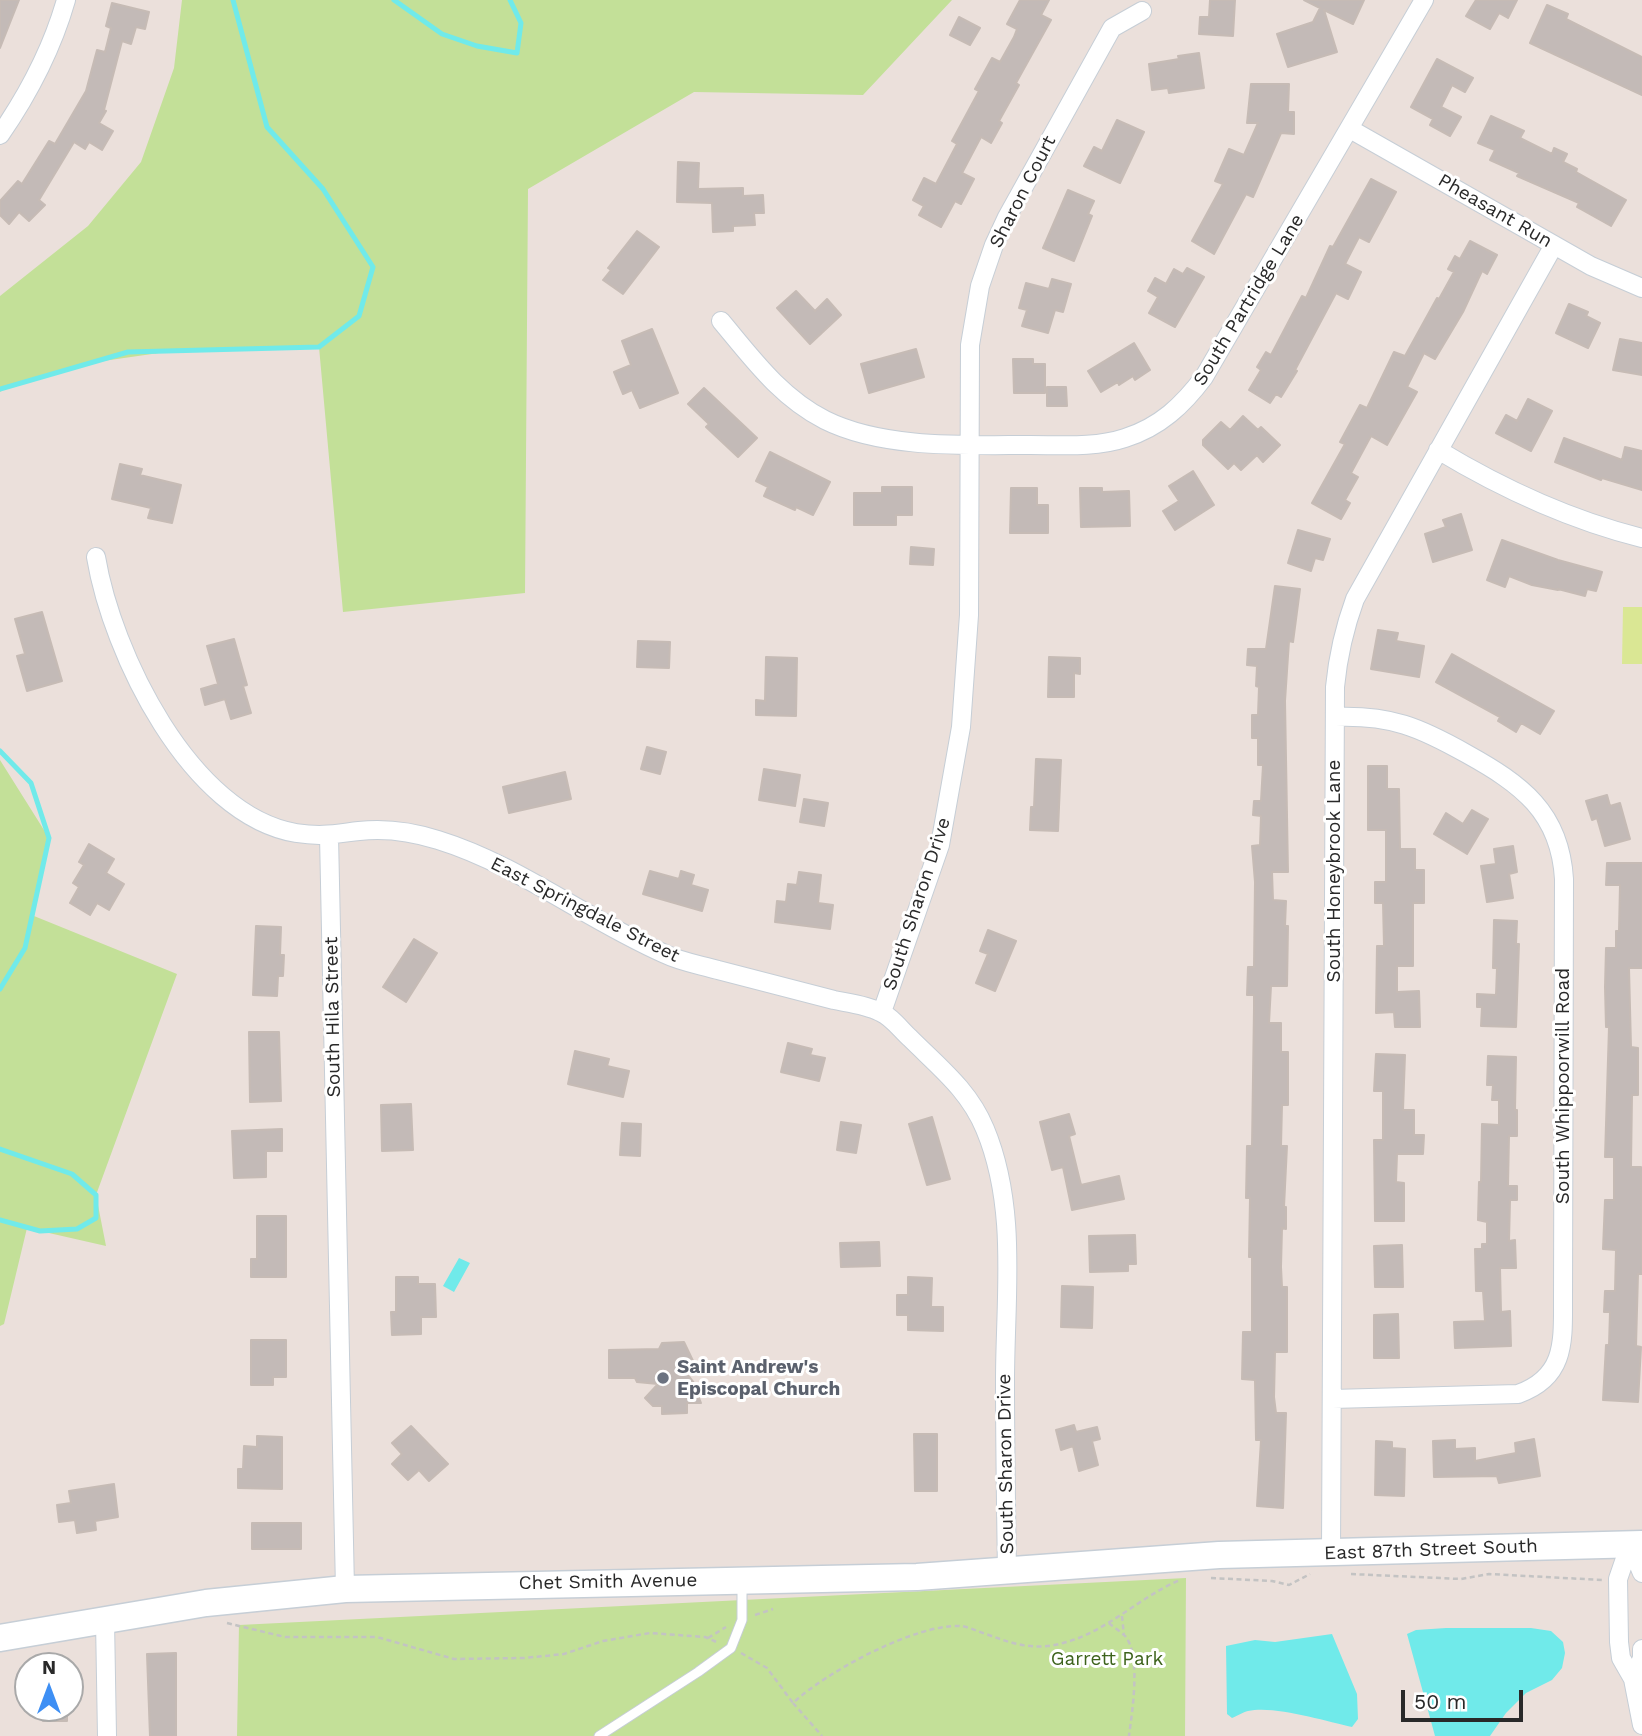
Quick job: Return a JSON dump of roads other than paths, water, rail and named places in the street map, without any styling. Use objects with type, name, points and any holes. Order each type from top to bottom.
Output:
[{"type":"street","points":[[0,135],[21,104],[52,47],[66,0]]},
{"type":"street","name":"South Partridge Lane","points":[[722,321],[776,386],[826,421],[870,436],[969,445],[1105,443],[1142,432],[1174,412],[1191,396],[1204,377],[1424,0]]},
{"type":"street","name":"Sharon Court","points":[[969,445],[970,345],[980,286],[994,245],[1018,196],[1112,28],[1142,11]]},
{"type":"street","name":"Pheasant Run","points":[[1350,129],[1591,266],[1642,288]]},
{"type":"street","name":"South Honeybrook Lane","points":[[1336,1563],[1332,1399],[1335,717],[1338,658],[1355,599],[1554,245]]},
{"type":"street","name":"South Sharon Drive","points":[[969,445],[969,615],[961,727],[940,845],[882,1012],[960,1085],[985,1128],[1003,1187],[1006,1254],[1007,1572]]},
{"type":"street","points":[[1438,450],[1484,478],[1529,499],[1642,538]]},
{"type":"street","points":[[96,557],[102,593],[135,676],[163,723],[208,784],[257,821],[297,833],[330,836]]},
{"type":"street","name":"South Whippoorwill Road","points":[[1332,1399],[1517,1394],[1526,1391],[1548,1375],[1558,1360],[1563,1342],[1564,879],[1553,831],[1541,810],[1515,783],[1428,732],[1383,718],[1335,717]]},
{"type":"street","name":"East Springdale Street","points":[[330,836],[360,831],[387,831],[440,840],[521,877],[584,914],[668,956],[882,1012]]},
{"type":"street","name":"South Hila Street","points":[[330,836],[345,1589]]},
{"type":"street","points":[[1636,1544],[1642,1573]]},
{"type":"street","points":[[1636,1544],[1618,1579],[1619,1642],[1621,1658],[1633,1679],[1642,1724]]},
{"type":"street","name":"East 87th Street South","points":[[1219,1555],[1336,1563],[1636,1544]]},
{"type":"street","name":"Chet Smith Avenue","points":[[0,1638],[205,1603],[345,1589],[917,1577],[1219,1555]]},
{"type":"street","points":[[105,1620],[107,1736]]},
{"type":"street","points":[[1633,1679],[1642,1658],[1642,1649]]},
{"type":"lane","points":[[599,1736],[731,1648],[742,1620],[742,1579]]},
{"type":"water","points":[[459,1258],[470,1263],[454,1292],[443,1286]]},
{"type":"water","points":[[1531,1628],[1551,1631],[1563,1642],[1565,1653],[1562,1668],[1552,1680],[1526,1693],[1506,1713],[1490,1736],[1435,1736],[1407,1634],[1416,1630]]},
{"type":"water","points":[[1332,1634],[1357,1694],[1358,1719],[1352,1727],[1271,1710],[1248,1711],[1232,1718],[1227,1714],[1226,1646],[1255,1640],[1275,1642]]},
{"type":"waterway","points":[[0,389],[128,352],[319,347],[359,316],[373,267],[323,189],[267,127],[233,0]]},
{"type":"waterway","points":[[394,0],[442,34],[477,46],[517,53],[521,23],[510,0]]},
{"type":"waterway","points":[[0,751],[31,783],[49,838],[25,948],[0,989]]},
{"type":"waterway","points":[[0,1149],[72,1174],[96,1195],[96,1218],[77,1229],[40,1231],[0,1220]]},
{"type":"place","name":"Saint Andrew's Episcopal Church","points":[[663,1378]]},
{"type":"park label","name":"Garrett Park","points":[[1107,1659]]}]
